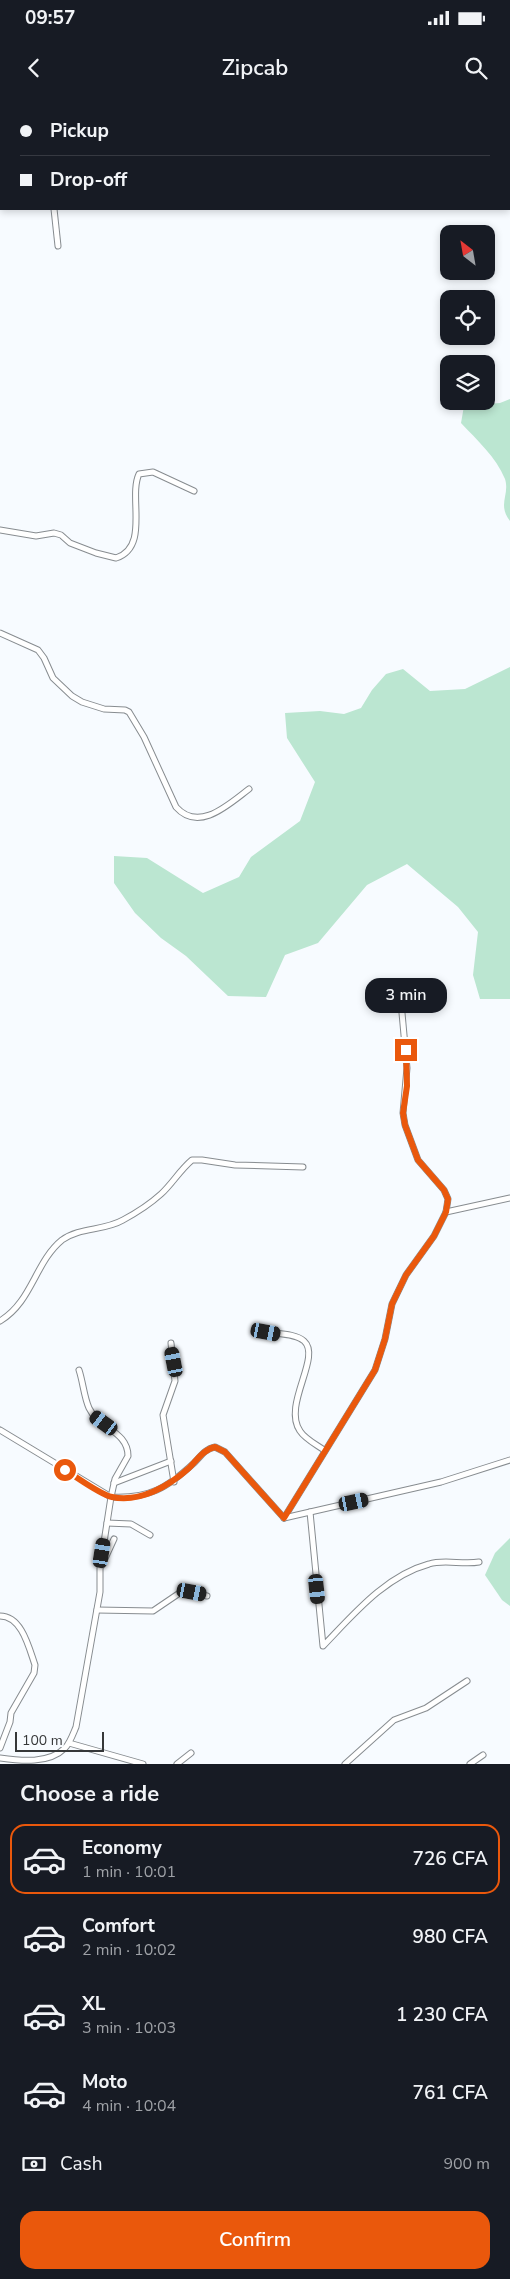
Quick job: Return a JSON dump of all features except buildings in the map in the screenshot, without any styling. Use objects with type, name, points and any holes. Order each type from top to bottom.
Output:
[{"type":"street","points":[[54,210],[58,246]]},
{"type":"street","points":[[0,530],[36,536],[54,533],[61,535],[70,543],[116,558],[128,550],[134,538],[136,484],[141,472],[153,472],[194,491]]},
{"type":"street","points":[[0,633],[38,650],[53,678],[72,696],[104,710],[120,709],[130,712],[144,737],[176,807],[186,816],[198,818],[218,812],[249,789]]},
{"type":"street","points":[[284,1518],[324,1450],[375,1370],[385,1339],[392,1304],[406,1275],[434,1236],[446,1212],[448,1199],[444,1190],[418,1160],[405,1125],[403,1113],[407,1068],[402,1013]]},
{"type":"street","points":[[0,1321],[18,1308],[50,1253],[61,1241],[72,1234],[111,1226],[122,1221],[162,1194],[192,1160],[235,1165],[303,1167]]},
{"type":"street","points":[[446,1212],[510,1198]]},
{"type":"street","points":[[266,1332],[298,1338],[306,1345],[309,1354],[298,1392],[296,1421],[300,1431],[324,1450]]},
{"type":"street","points":[[170,1343],[175,1381],[163,1415],[174,1482]]},
{"type":"street","points":[[0,1758],[28,1762],[57,1756],[69,1743],[76,1727],[100,1592],[100,1568],[111,1497],[114,1483],[128,1456],[128,1450],[116,1433],[94,1416],[89,1408],[79,1370]]},
{"type":"street","points":[[0,1430],[111,1497],[125,1498],[148,1494],[174,1482],[204,1452],[215,1447],[225,1452],[284,1518]]},
{"type":"street","points":[[284,1518],[441,1482],[510,1460]]},
{"type":"street","points":[[114,1483],[171,1461]]},
{"type":"street","points":[[310,1512],[323,1646],[363,1604],[395,1580],[430,1563],[479,1562]]},
{"type":"street","points":[[107,1523],[131,1524],[150,1534]]},
{"type":"street","points":[[100,1568],[114,1539]]},
{"type":"street","points":[[97,1610],[153,1611],[181,1592],[185,1591],[207,1596]]},
{"type":"street","points":[[0,1616],[7,1616],[16,1621],[35,1666],[34,1673],[11,1713],[10,1722],[0,1748]]},
{"type":"street","points":[[345,1764],[394,1720],[426,1708],[467,1681]]},
{"type":"street","points":[[69,1743],[143,1764]]},
{"type":"street","points":[[177,1764],[192,1753]]},
{"type":"street","points":[[470,1764],[483,1755]]},
{"type":"green space","points":[[510,399],[510,521],[504,510],[505,479],[497,463],[461,423],[463,410],[495,410],[495,403]]},
{"type":"green space","points":[[510,667],[510,999],[480,999],[473,975],[478,932],[458,907],[407,864],[367,885],[318,943],[285,955],[266,997],[228,996],[186,956],[161,938],[135,913],[114,883],[114,856],[147,858],[203,893],[239,877],[251,857],[300,821],[315,782],[287,738],[285,713],[320,711],[344,714],[361,708],[372,690],[386,674],[403,669],[430,691],[465,689]]},
{"type":"green space","points":[[510,1538],[510,1606],[502,1600],[485,1575],[495,1553]]},
{"type":"route","points":[[65,1470],[111,1497],[125,1498],[148,1494],[174,1482],[204,1452],[209,1448],[215,1447],[225,1452],[284,1518],[324,1450],[375,1370],[381,1355],[392,1304],[406,1275],[434,1236],[446,1212],[448,1199],[444,1190],[418,1160],[405,1125],[403,1113],[407,1086],[406,1050]]}]
